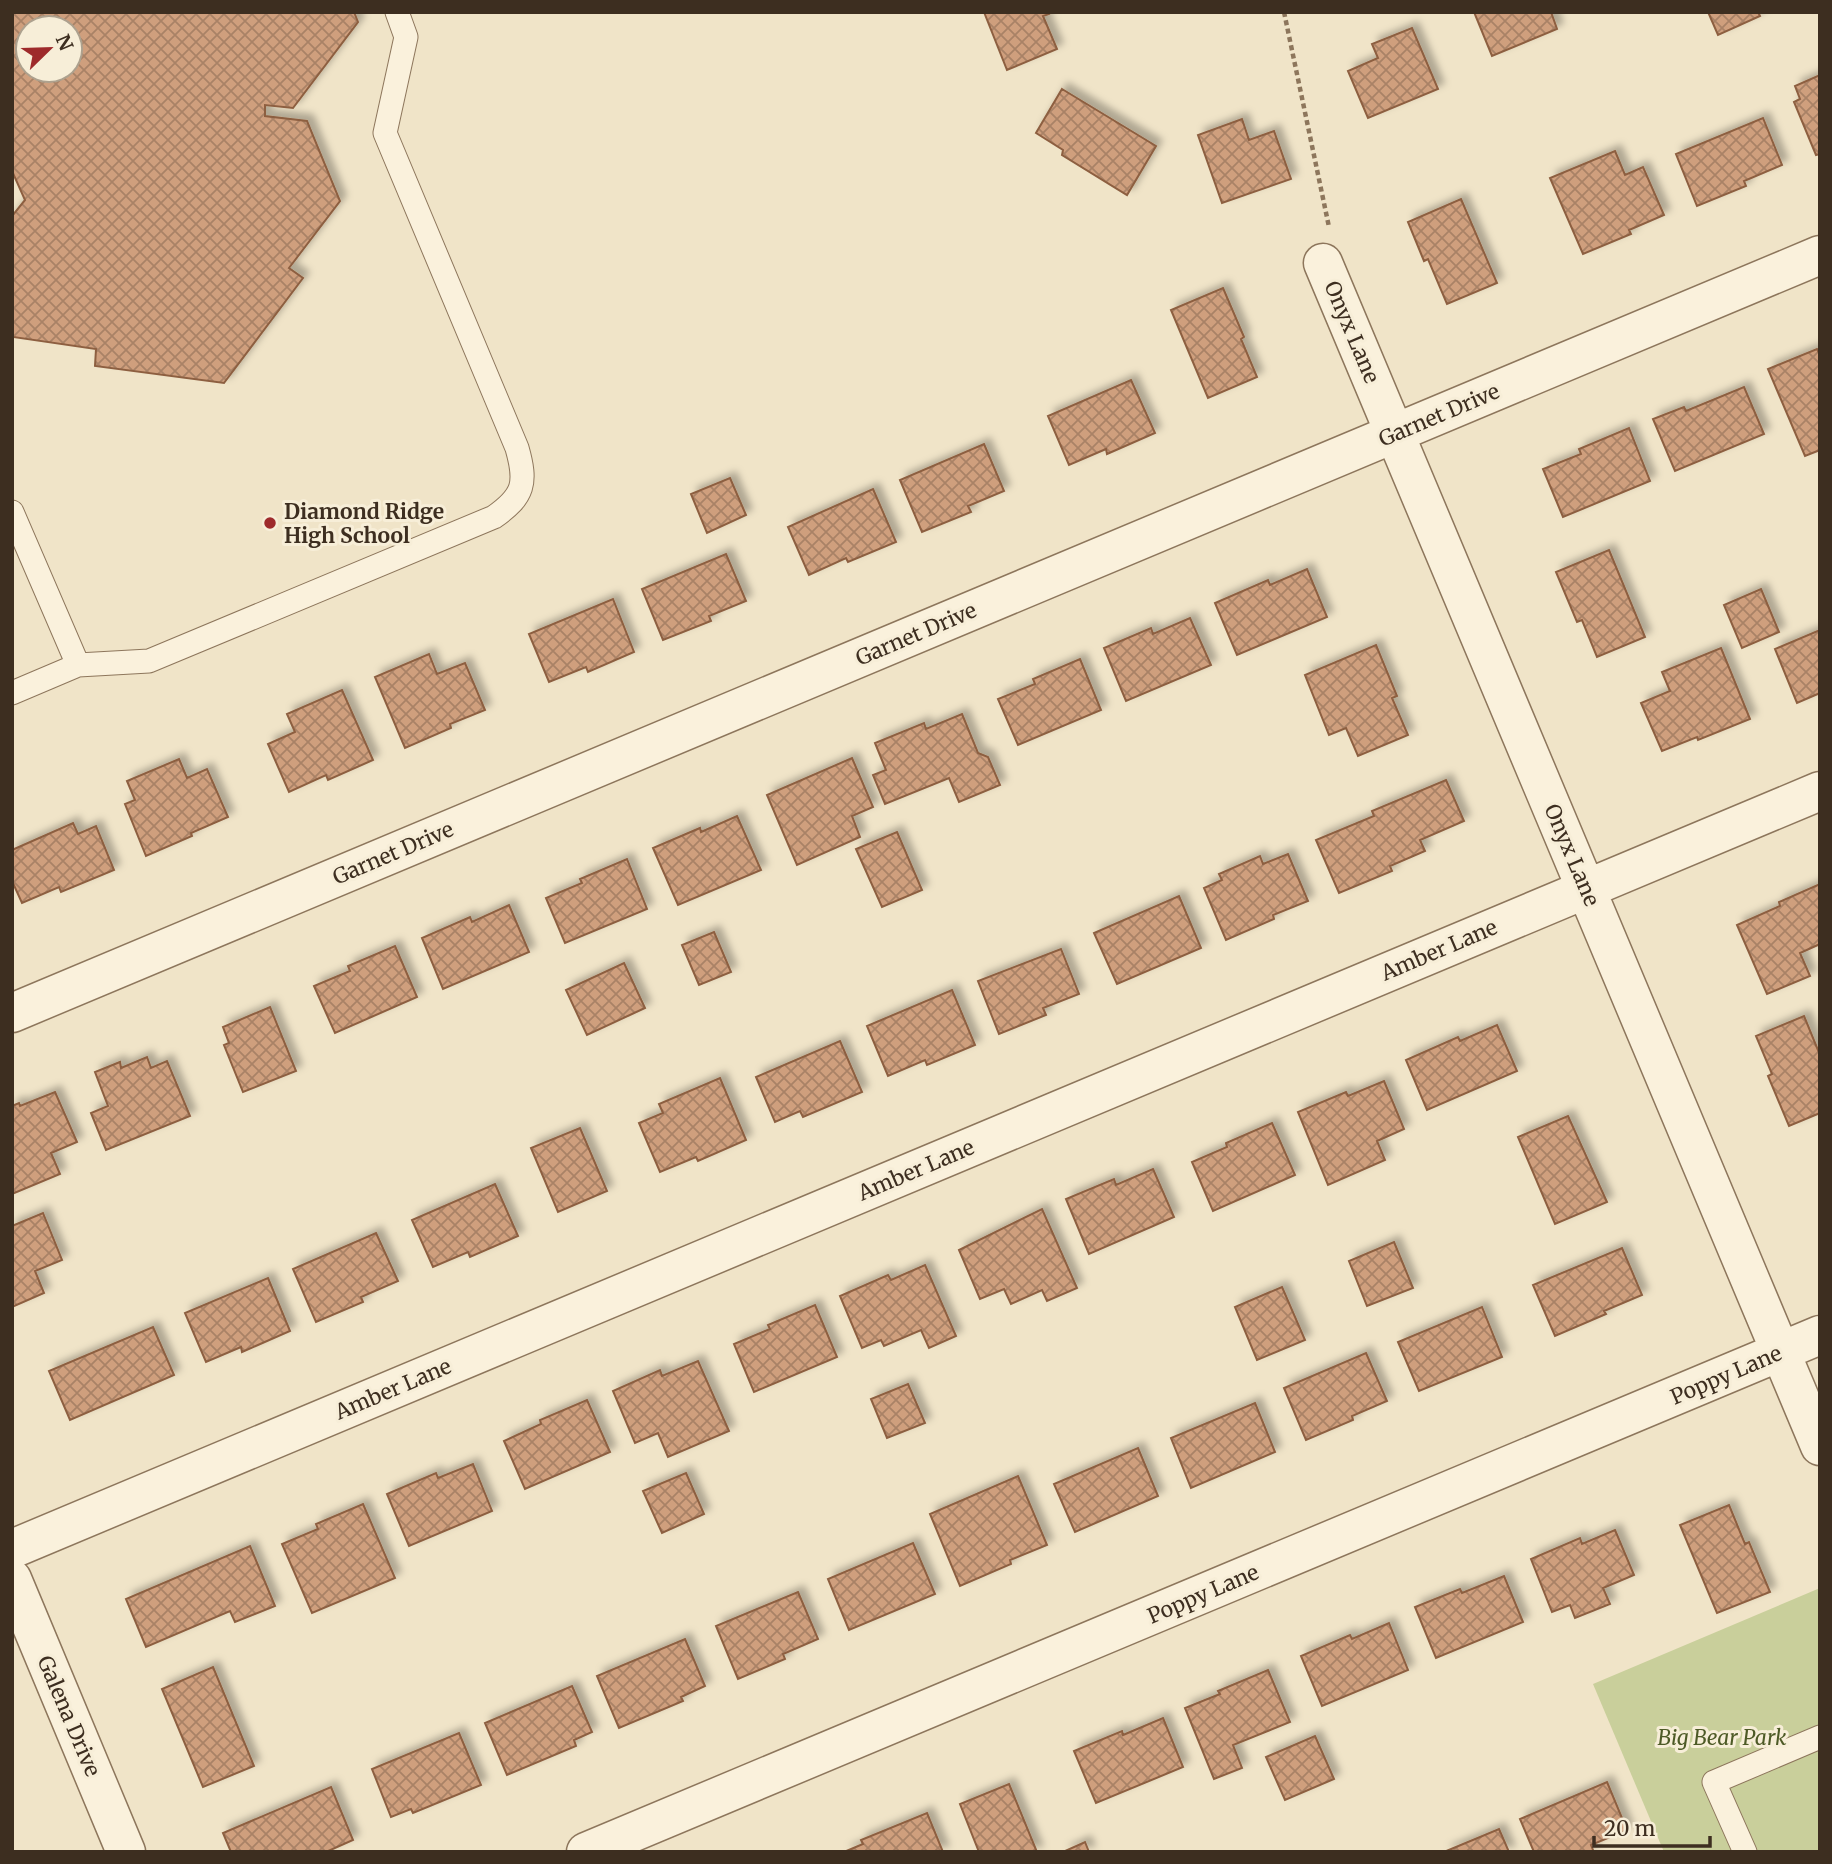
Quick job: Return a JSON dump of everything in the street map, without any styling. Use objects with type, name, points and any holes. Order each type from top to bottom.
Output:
[{"type":"street","name":"Garnet Drive","points":[[12,1013],[1820,255]]},
{"type":"street","name":"Onyx Lane","points":[[1323,263],[1820,1446]]},
{"type":"street","name":"Amber Lane","points":[[12,1549],[1820,791]]},
{"type":"street","name":"Poppy Lane","points":[[586,1852],[647,1840],[1820,1335]]},
{"type":"street","name":"Galena Drive","points":[[12,1579],[126,1852]]},
{"type":"lane","points":[[12,693],[78,665],[149,661],[494,517],[516,499],[522,488],[521,463],[517,448],[385,133],[406,37],[397,12]]},
{"type":"lane","points":[[12,512],[78,665]]},
{"type":"lane","points":[[1745,1852],[1714,1782],[1820,1737]]},
{"type":"path","points":[[1284,12],[1333,251],[1323,263]]},
{"type":"green space","name":"Big Bear Park","points":[[1820,1588],[1820,1852],[1664,1852],[1593,1684]]},
{"type":"building","points":[[12,12],[354,12],[358,22],[293,108],[265,105],[265,116],[307,121],[340,201],[289,268],[303,278],[224,383],[95,366],[96,349],[13,337],[12,216],[25,200],[12,171]]},
{"type":"building","points":[[984,12],[1048,12],[1049,14],[1043,16],[1057,49],[1007,70]]},
{"type":"building","points":[[1474,12],[1551,12],[1557,29],[1492,56]]},
{"type":"building","points":[[1708,12],[1758,12],[1760,16],[1718,35]]},
{"type":"building","points":[[1412,28],[1438,89],[1368,118],[1348,71],[1378,58],[1372,44]]},
{"type":"building","points":[[1820,75],[1820,154],[1816,155],[1794,102],[1800,99],[1795,86]]},
{"type":"building","points":[[1062,89],[1156,146],[1127,195],[1062,155],[1063,150],[1036,133]]},
{"type":"building","points":[[1763,118],[1782,165],[1744,181],[1746,186],[1697,206],[1676,154]]},
{"type":"building","points":[[1242,119],[1249,140],[1274,131],[1291,179],[1222,203],[1198,135]]},
{"type":"building","points":[[1615,151],[1625,175],[1643,167],[1664,215],[1629,230],[1631,234],[1583,254],[1550,178]]},
{"type":"building","points":[[1461,199],[1497,283],[1447,304],[1428,259],[1424,261],[1408,222]]},
{"type":"building","points":[[1223,288],[1244,337],[1241,339],[1257,377],[1208,398],[1171,310]]},
{"type":"building","points":[[1817,349],[1820,355],[1820,450],[1805,456],[1768,369]]},
{"type":"building","points":[[1131,380],[1155,433],[1107,454],[1106,449],[1069,465],[1048,416]]},
{"type":"building","points":[[1744,387],[1764,434],[1675,471],[1653,419],[1684,407],[1686,411]]},
{"type":"building","points":[[1629,428],[1650,481],[1563,517],[1543,469],[1581,454],[1579,449]]},
{"type":"building","points":[[984,444],[1004,491],[968,506],[971,512],[922,532],[900,480]]},
{"type":"building","points":[[730,478],[746,515],[707,533],[691,494]]},
{"type":"building","points":[[873,489],[896,542],[848,562],[846,558],[809,575],[788,527]]},
{"type":"building","points":[[1609,550],[1645,637],[1597,657],[1582,620],[1577,622],[1556,572]]},
{"type":"building","points":[[726,554],[746,601],[709,616],[711,621],[663,640],[642,589]]},
{"type":"building","points":[[1307,569],[1327,617],[1237,655],[1215,603],[1268,580],[1270,585]]},
{"type":"building","points":[[1761,589],[1779,632],[1742,648],[1724,605]]},
{"type":"building","points":[[613,599],[634,652],[588,672],[586,667],[549,682],[529,634]]},
{"type":"building","points":[[1190,618],[1211,665],[1126,701],[1104,648],[1151,628],[1153,634]]},
{"type":"building","points":[[1820,630],[1820,693],[1797,703],[1775,649]]},
{"type":"building","points":[[1376,645],[1397,696],[1392,698],[1408,735],[1358,756],[1346,728],[1329,735],[1305,675]]},
{"type":"building","points":[[1721,648],[1750,719],[1662,751],[1641,703],[1670,691],[1662,672]]},
{"type":"building","points":[[429,654],[437,674],[465,663],[485,710],[450,724],[451,728],[405,748],[375,677]]},
{"type":"building","points":[[1080,659],[1101,710],[1018,745],[998,699],[1035,684],[1033,679]]},
{"type":"building","points":[[342,690],[373,760],[328,780],[326,775],[289,792],[268,744],[295,732],[287,714]]},
{"type":"building","points":[[962,714],[978,753],[988,757],[1000,785],[959,802],[949,778],[885,804],[873,775],[886,770],[875,743],[924,723],[926,729]]},
{"type":"building","points":[[852,758],[873,807],[852,816],[860,837],[797,865],[767,795]]},
{"type":"building","points":[[179,759],[187,778],[207,769],[228,817],[146,856],[125,804],[135,800],[127,781]]},
{"type":"building","points":[[1446,780],[1464,821],[1420,840],[1425,851],[1390,866],[1392,871],[1339,893],[1316,840],[1374,816],[1372,811]]},
{"type":"building","points":[[737,816],[761,870],[678,905],[653,848],[700,828],[701,832]]},
{"type":"building","points":[[73,823],[78,834],[96,826],[114,870],[61,892],[59,887],[22,903],[12,881],[12,850]]},
{"type":"building","points":[[897,832],[922,890],[882,907],[856,849]]},
{"type":"building","points":[[1288,854],[1308,901],[1273,915],[1274,919],[1226,940],[1204,888],[1222,880],[1219,874],[1260,856],[1263,864]]},
{"type":"building","points":[[627,859],[647,909],[565,943],[546,898],[582,883],[580,879]]},
{"type":"building","points":[[1820,884],[1820,944],[1800,953],[1810,976],[1767,994],[1737,925]]},
{"type":"building","points":[[1179,896],[1201,948],[1117,984],[1094,933]]},
{"type":"building","points":[[509,905],[529,952],[443,989],[422,938],[470,917],[472,922]]},
{"type":"building","points":[[714,932],[731,972],[699,985],[682,945]]},
{"type":"building","points":[[395,946],[417,997],[335,1033],[314,986],[350,971],[348,966]]},
{"type":"building","points":[[1061,949],[1079,994],[1043,1008],[1046,1015],[999,1034],[978,981]]},
{"type":"building","points":[[624,963],[645,1008],[587,1035],[566,990]]},
{"type":"building","points":[[952,990],[975,1045],[927,1065],[925,1060],[888,1076],[867,1026]]},
{"type":"building","points":[[270,1007],[296,1071],[243,1092],[224,1045],[229,1043],[223,1027]]},
{"type":"building","points":[[1804,1016],[1820,1055],[1820,1113],[1789,1126],[1768,1076],[1772,1074],[1756,1036]]},
{"type":"building","points":[[1497,1025],[1517,1071],[1427,1110],[1406,1060],[1458,1037],[1460,1041]]},
{"type":"building","points":[[840,1041],[862,1092],[803,1117],[800,1111],[775,1122],[756,1077]]},
{"type":"building","points":[[147,1057],[151,1068],[167,1061],[190,1116],[106,1150],[91,1113],[108,1106],[95,1072],[120,1062],[121,1068]]},
{"type":"building","points":[[720,1078],[746,1140],[698,1161],[696,1157],[660,1172],[639,1123],[663,1113],[659,1104]]},
{"type":"building","points":[[1384,1081],[1404,1129],[1377,1141],[1385,1160],[1328,1185],[1298,1112],[1346,1092],[1348,1096]]},
{"type":"building","points":[[55,1092],[77,1142],[51,1153],[60,1174],[12,1194],[12,1106],[19,1103],[20,1106]]},
{"type":"building","points":[[1568,1116],[1607,1202],[1555,1224],[1518,1137]]},
{"type":"building","points":[[1272,1123],[1295,1175],[1213,1211],[1192,1162],[1227,1147],[1226,1143]]},
{"type":"building","points":[[580,1128],[607,1191],[558,1212],[531,1148]]},
{"type":"building","points":[[1153,1169],[1174,1217],[1089,1254],[1066,1199],[1114,1179],[1116,1185]]},
{"type":"building","points":[[495,1184],[518,1236],[470,1257],[468,1252],[433,1267],[412,1220]]},
{"type":"building","points":[[1042,1209],[1077,1288],[1047,1301],[1042,1290],[1011,1304],[1004,1289],[980,1299],[959,1250]]},
{"type":"building","points":[[43,1213],[62,1260],[35,1271],[44,1293],[12,1307],[12,1226]]},
{"type":"building","points":[[376,1233],[398,1281],[361,1297],[363,1302],[316,1322],[293,1269]]},
{"type":"building","points":[[1394,1242],[1413,1288],[1367,1306],[1349,1261]]},
{"type":"building","points":[[1622,1248],[1642,1295],[1555,1336],[1533,1285]]},
{"type":"building","points":[[925,1265],[956,1336],[929,1348],[921,1330],[884,1346],[881,1340],[862,1348],[840,1296],[888,1275],[891,1280]]},
{"type":"building","points":[[268,1278],[290,1331],[242,1352],[241,1347],[206,1362],[185,1313]]},
{"type":"building","points":[[1282,1287],[1305,1340],[1257,1360],[1235,1307]]},
{"type":"building","points":[[815,1305],[837,1357],[754,1392],[734,1344],[770,1329],[768,1325]]},
{"type":"building","points":[[1482,1307],[1502,1357],[1419,1391],[1398,1342]]},
{"type":"building","points":[[153,1327],[174,1375],[70,1420],[49,1371]]},
{"type":"building","points":[[1366,1353],[1387,1401],[1352,1416],[1353,1420],[1306,1440],[1284,1388]]},
{"type":"building","points":[[698,1361],[729,1431],[668,1457],[658,1433],[635,1443],[613,1391],[660,1370],[662,1376]]},
{"type":"building","points":[[908,1384],[925,1423],[887,1438],[871,1399]]},
{"type":"building","points":[[587,1400],[610,1452],[525,1489],[504,1441],[541,1424],[540,1420]]},
{"type":"building","points":[[1255,1403],[1275,1452],[1191,1488],[1171,1438]]},
{"type":"building","points":[[1138,1448],[1158,1496],[1075,1532],[1054,1484]]},
{"type":"building","points":[[473,1464],[492,1511],[409,1546],[387,1494],[436,1473],[438,1478]]},
{"type":"building","points":[[686,1473],[704,1514],[662,1533],[643,1491]]},
{"type":"building","points":[[1018,1476],[1047,1545],[1010,1560],[1011,1564],[960,1586],[930,1514]]},
{"type":"building","points":[[363,1504],[395,1578],[312,1613],[282,1544],[318,1529],[316,1524]]},
{"type":"building","points":[[1729,1505],[1745,1544],[1749,1542],[1770,1592],[1717,1613],[1680,1525]]},
{"type":"building","points":[[1615,1530],[1634,1575],[1603,1588],[1610,1604],[1575,1618],[1570,1605],[1552,1612],[1531,1559],[1580,1538],[1582,1544]]},
{"type":"building","points":[[913,1543],[935,1594],[849,1630],[828,1579]]},
{"type":"building","points":[[250,1546],[275,1606],[235,1622],[230,1611],[146,1647],[126,1599]]},
{"type":"building","points":[[1504,1576],[1523,1622],[1436,1658],[1415,1607],[1460,1589],[1462,1593]]},
{"type":"building","points":[[798,1592],[818,1639],[783,1654],[785,1659],[738,1679],[716,1626]]},
{"type":"building","points":[[1389,1623],[1408,1670],[1322,1706],[1301,1656],[1350,1635],[1352,1639]]},
{"type":"building","points":[[685,1639],[705,1686],[681,1697],[683,1701],[619,1728],[597,1676]]},
{"type":"building","points":[[213,1667],[254,1766],[203,1787],[162,1689]]},
{"type":"building","points":[[1268,1670],[1290,1722],[1233,1745],[1242,1768],[1214,1779],[1185,1708]]},
{"type":"building","points":[[572,1686],[592,1732],[574,1740],[576,1746],[507,1775],[485,1723]]},
{"type":"building","points":[[1163,1718],[1183,1767],[1096,1803],[1074,1751]]},
{"type":"building","points":[[459,1733],[481,1785],[413,1813],[411,1809],[391,1817],[372,1769]]},
{"type":"building","points":[[1315,1736],[1334,1779],[1285,1800],[1266,1757]]},
{"type":"building","points":[[1607,1782],[1627,1830],[1591,1845],[1593,1850],[1590,1852],[1534,1852],[1520,1819]]},
{"type":"building","points":[[1009,1784],[1037,1852],[979,1852],[960,1804]]},
{"type":"building","points":[[331,1787],[353,1840],[326,1852],[231,1852],[223,1833]]},
{"type":"building","points":[[927,1813],[943,1852],[844,1852],[863,1844],[861,1840]]},
{"type":"building","points":[[1499,1829],[1509,1852],[1444,1852]]},
{"type":"building","points":[[1085,1842],[1089,1852],[1063,1852]]},
{"type":"place","name":"Diamond Ridge High School","points":[[270,523]]}]
